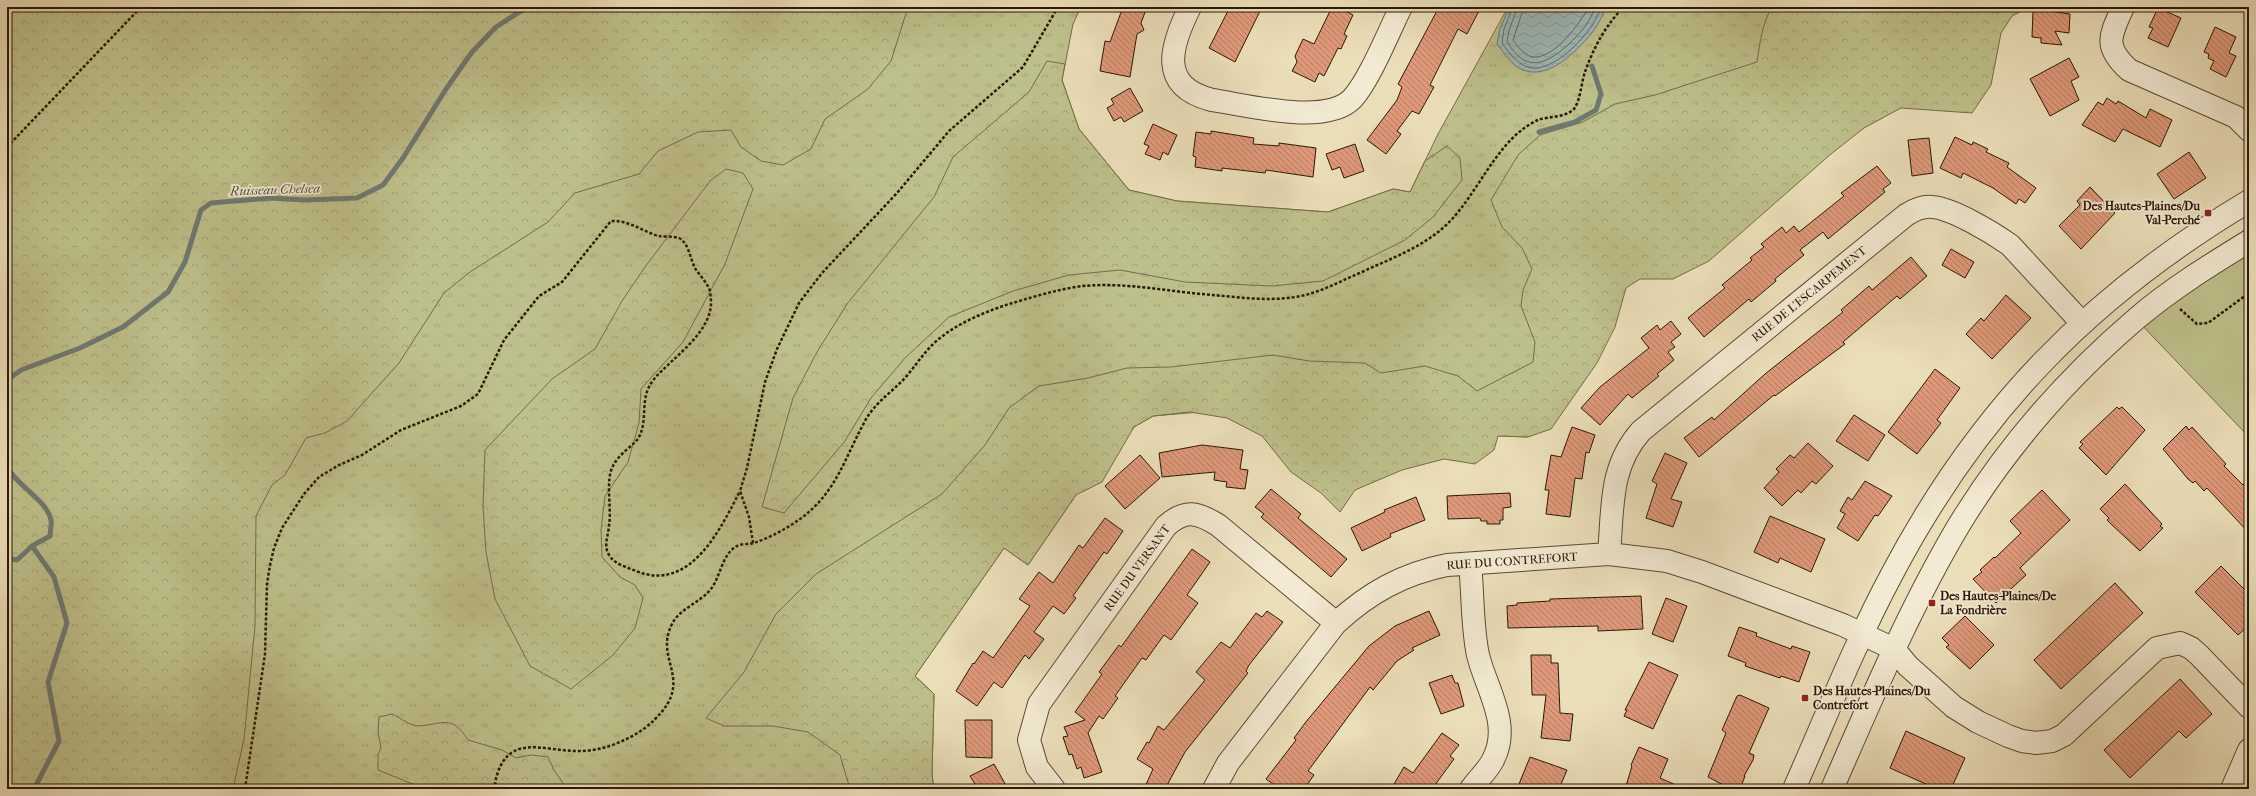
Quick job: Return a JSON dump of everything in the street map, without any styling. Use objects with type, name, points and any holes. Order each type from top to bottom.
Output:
[{"type":"street","points":[[1190,7],[1180,28],[1172,57],[1176,73],[1185,87],[1197,96],[1212,100],[1305,113],[1322,112],[1337,108],[1351,99],[1361,86],[1401,7]]},
{"type":"street","points":[[2123,7],[2112,37],[2111,50],[2119,61],[2129,70],[2236,117],[2249,130]]},
{"type":"street","points":[[1794,789],[1863,633],[1892,574],[1918,527],[1972,444],[2007,400],[2082,323],[2171,251],[2249,201]]},
{"type":"street","name":"RUE DE L'ESCARPEMENT","points":[[1610,554],[1616,480],[1629,445],[1641,431],[1906,215],[1918,208],[1931,206],[1944,209],[1996,234],[2010,245],[2082,323]]},
{"type":"street","points":[[1832,789],[1894,649],[1916,604],[1960,524],[1988,480],[2026,431],[2060,391],[2136,319],[2210,265],[2249,241]]},
{"type":"street","name":"RUE DU VERSANT","points":[[1054,789],[1037,767],[1029,740],[1039,704],[1166,526],[1175,518],[1186,514],[1198,515],[1218,525],[1336,623]]},
{"type":"street","name":"RUE DU CONTREFORT","points":[[1214,789],[1228,763],[1336,623],[1357,604],[1378,590],[1423,569],[1447,565],[1610,554],[1667,561],[1702,572],[1863,633],[1894,649]]},
{"type":"street","points":[[1470,564],[1478,653],[1498,711],[1499,727],[1499,744],[1493,760],[1471,789]]},
{"type":"street","points":[[1894,649],[1908,666],[1954,707],[1978,722],[2022,742],[2036,743],[2052,741],[2064,735],[2157,648],[2180,643],[2191,648],[2199,655],[2249,707]]},
{"type":"street","points":[[2232,789],[2249,750]]},
{"type":"path","points":[[7,147],[141,7]]},
{"type":"path","points":[[245,789],[265,654],[267,584],[274,548],[282,528],[304,494],[319,477],[339,465],[362,455],[400,430],[461,406],[478,394],[504,340],[539,296],[562,282],[611,221],[624,222],[658,236],[680,238],[685,244],[694,267],[710,291],[711,303],[701,328],[686,349],[654,379],[647,393],[643,409],[643,424],[639,438],[622,452],[613,466],[609,477],[611,515],[606,546],[608,554],[621,565],[652,577],[662,577],[674,572],[700,557],[727,518],[740,491],[747,468],[765,382],[777,349],[799,303],[822,273],[897,193],[949,131],[1022,67],[1058,7]]},
{"type":"path","points":[[499,789],[495,784],[497,771],[507,755],[525,746],[583,752],[604,748],[645,727],[671,698],[674,689],[673,670],[669,656],[668,643],[673,621],[684,610],[707,594],[717,580],[728,554],[738,546],[754,543],[804,516],[821,501],[846,461],[865,420],[876,405],[900,383],[929,347],[941,337],[990,310],[1044,293],[1086,286],[1139,287],[1252,299],[1309,295],[1420,244],[1452,220],[1506,144],[1523,128],[1538,120],[1566,114],[1574,108],[1585,72],[1606,28],[1624,7]]},
{"type":"path","points":[[2180,310],[2197,324],[2208,322],[2249,293]]},
{"type":"path","points":[[2175,314],[2185,305]]},
{"type":"path","points":[[740,491],[749,517],[754,543]]},
{"type":"green space","points":[[7,7],[908,7],[891,61],[868,89],[825,119],[811,149],[783,165],[761,161],[741,147],[731,130],[698,132],[658,151],[639,174],[575,193],[548,222],[470,272],[444,293],[399,363],[347,421],[325,433],[306,438],[285,475],[272,485],[256,516],[255,626],[244,739],[233,789],[7,789]]},
{"type":"green space","points":[[536,7],[1081,7],[1073,24],[1062,80],[1079,129],[1129,190],[1177,201],[1328,212],[1393,189],[1410,192],[1438,134],[1508,7],[2004,7],[1916,98],[1864,120],[1619,282],[1528,437],[1260,426],[1211,411],[1153,416],[1134,427],[1076,495],[1028,565],[1004,548],[915,676],[934,694],[932,775],[934,789],[34,789],[7,380]]},
{"type":"green space","points":[[1772,7],[2030,7],[2012,16],[2001,33],[1991,85],[1972,113],[1901,108],[1864,128],[1831,154],[1709,261],[1673,279],[1640,279],[1626,288],[1615,327],[1597,363],[1551,429],[1528,437],[1498,436],[1494,450],[1475,464],[1444,459],[1402,470],[1355,490],[1340,512],[1321,493],[1291,472],[1262,436],[1227,418],[1190,412],[1153,416],[1134,427],[1102,482],[1076,495],[1028,565],[1004,548],[915,676],[934,694],[932,775],[934,789],[850,789],[840,755],[808,732],[773,726],[724,726],[706,718],[744,672],[776,614],[816,574],[942,494],[985,445],[1009,408],[1039,386],[1088,378],[1127,368],[1171,367],[1273,355],[1309,361],[1365,363],[1381,373],[1425,366],[1458,376],[1477,391],[1533,362],[1535,342],[1521,306],[1523,290],[1532,269],[1522,248],[1502,227],[1491,200],[1518,155],[1540,135],[1583,122],[1615,104],[1655,95],[1757,62],[1760,40]]},
{"type":"green space","points":[[1047,61],[1065,64],[1062,80],[1079,129],[1129,190],[1177,201],[1328,212],[1393,189],[1410,192],[1425,161],[1447,146],[1460,158],[1462,180],[1433,217],[1405,240],[1323,281],[1272,286],[1185,282],[1120,270],[1069,275],[1013,291],[949,317],[905,358],[871,398],[845,441],[784,513],[762,507],[793,398],[817,352],[847,304],[934,197],[953,157],[1029,92]]},
{"type":"green space","points":[[726,169],[743,173],[753,189],[725,264],[683,342],[641,389],[639,423],[628,462],[605,496],[601,530],[602,557],[620,577],[635,585],[643,598],[635,628],[613,655],[571,689],[530,666],[495,599],[486,552],[483,507],[485,450],[552,379],[595,349],[622,301],[645,267],[710,181]]},
{"type":"green space","points":[[2249,241],[2249,437],[2136,319]]},
{"type":"green space","points":[[392,714],[414,726],[446,722],[451,723],[457,726],[468,740],[502,750],[516,758],[531,755],[548,757],[554,770],[567,789],[425,789],[378,770],[378,755],[381,748],[378,731],[379,717]]},
{"type":"water","points":[[1510,7],[1607,7],[1598,24],[1578,49],[1552,68],[1533,72],[1523,70],[1515,66],[1497,44],[1500,28]]},
{"type":"building","points":[[1123,7],[1147,7],[1141,23],[1144,30],[1137,34],[1130,77],[1100,71],[1105,41],[1110,42]]},
{"type":"building","points":[[1230,7],[1262,7],[1235,62],[1209,48]]},
{"type":"building","points":[[1332,7],[1338,7],[1353,15],[1344,34],[1347,36],[1341,49],[1338,48],[1324,76],[1319,73],[1315,82],[1292,71],[1297,62],[1295,56],[1303,39],[1314,44]]},
{"type":"building","points":[[1439,7],[1481,7],[1467,34],[1458,29],[1430,85],[1434,87],[1419,114],[1412,111],[1397,131],[1401,134],[1386,154],[1367,140],[1397,100],[1402,87],[1398,84]]},
{"type":"building","points":[[2158,8],[2181,18],[2168,47],[2148,38],[2153,28],[2149,27]]},
{"type":"building","points":[[2043,10],[2070,14],[2069,33],[2055,31],[2062,45],[2041,43],[2041,38],[2032,37],[2033,11]]},
{"type":"building","points":[[2215,27],[2236,37],[2229,53],[2236,56],[2226,77],[2210,69],[2214,61],[2208,58],[2209,54],[2204,52]]},
{"type":"building","points":[[2069,58],[2079,77],[2071,81],[2079,100],[2050,116],[2030,79]]},
{"type":"building","points":[[1130,88],[1143,111],[1124,122],[1121,117],[1114,121],[1107,108],[1114,104],[1111,99]]},
{"type":"building","points":[[2107,98],[2116,104],[2118,101],[2146,118],[2150,109],[2172,120],[2160,147],[2123,129],[2115,142],[2082,125],[2098,102],[2103,105]]},
{"type":"building","points":[[1153,124],[1177,135],[1168,155],[1163,152],[1160,160],[1145,154],[1149,146],[1144,144]]},
{"type":"building","points":[[1211,131],[1254,138],[1253,144],[1279,146],[1279,143],[1316,148],[1313,177],[1266,170],[1265,173],[1222,168],[1222,171],[1195,167],[1196,157],[1193,156],[1196,132],[1211,134]]},
{"type":"building","points":[[1955,137],[1972,145],[1973,142],[1988,149],[1986,152],[2009,163],[2007,167],[2036,188],[2025,203],[2019,199],[2016,204],[1993,188],[1963,173],[1961,178],[1940,168]]},
{"type":"building","points":[[1929,138],[1933,173],[1912,176],[1908,140]]},
{"type":"building","points":[[1355,144],[1364,171],[1344,178],[1340,167],[1332,170],[1326,154]]},
{"type":"building","points":[[2189,152],[2206,178],[2174,199],[2157,174]]},
{"type":"building","points":[[1877,166],[1891,183],[1883,189],[1885,192],[1828,239],[1823,232],[1800,250],[1804,255],[1775,279],[1776,281],[1751,302],[1749,299],[1704,337],[1688,318],[1725,288],[1722,285],[1752,260],[1750,258],[1764,247],[1761,244],[1782,227],[1786,233],[1794,226],[1799,232],[1844,196],[1841,193]]},
{"type":"building","points":[[2090,187],[2115,213],[2081,249],[2059,226],[2080,205],[2077,201]]},
{"type":"building","points":[[1951,249],[1974,262],[1965,278],[1942,265]]},
{"type":"building","points":[[1911,257],[1927,276],[1900,299],[1897,296],[1843,342],[1845,344],[1775,396],[1774,395],[1699,457],[1684,438],[1712,417],[1714,420],[1765,374],[1843,312],[1841,310],[1869,286],[1872,290]]},
{"type":"building","points":[[2006,295],[2031,318],[1992,359],[1966,334],[1981,318],[1984,321]]},
{"type":"building","points":[[1671,321],[1681,334],[1671,342],[1675,347],[1668,352],[1674,360],[1657,374],[1659,376],[1632,398],[1628,394],[1600,425],[1581,408],[1600,387],[1649,348],[1641,338],[1657,325],[1660,330]]},
{"type":"building","points":[[1935,369],[1960,388],[1937,420],[1941,423],[1917,454],[1888,432]]},
{"type":"building","points":[[2117,407],[2119,409],[2122,407],[2145,430],[2106,475],[2079,448],[2083,444],[2080,442]]},
{"type":"building","points":[[1854,415],[1885,435],[1868,461],[1836,441]]},
{"type":"building","points":[[2186,426],[2189,430],[2192,427],[2226,464],[2224,466],[2243,485],[2249,479],[2249,533],[2207,488],[2204,491],[2195,481],[2193,483],[2188,479],[2163,449]]},
{"type":"building","points":[[1572,427],[1595,435],[1589,453],[1586,452],[1582,479],[1575,478],[1570,517],[1546,514],[1549,490],[1545,490],[1551,455],[1561,457]]},
{"type":"building","points":[[1808,443],[1833,466],[1816,484],[1812,481],[1801,493],[1798,490],[1782,506],[1764,488],[1779,472],[1776,469],[1790,455],[1794,458]]},
{"type":"building","points":[[1202,445],[1243,450],[1240,469],[1248,470],[1245,489],[1226,487],[1227,482],[1214,480],[1215,472],[1162,477],[1159,453]]},
{"type":"building","points":[[1665,453],[1687,463],[1671,499],[1682,502],[1673,527],[1646,518],[1657,484],[1652,481]]},
{"type":"building","points":[[1140,455],[1160,478],[1125,509],[1105,486]]},
{"type":"building","points":[[1865,481],[1892,496],[1878,516],[1875,515],[1858,541],[1837,528],[1845,514],[1840,511],[1848,497],[1852,500]]},
{"type":"building","points":[[2125,484],[2162,524],[2160,526],[2163,528],[2140,551],[2107,520],[2109,518],[2100,509]]},
{"type":"building","points":[[1271,489],[1301,514],[1298,518],[1347,559],[1331,577],[1261,517],[1264,514],[1255,507]]},
{"type":"building","points":[[2042,490],[2070,520],[2020,568],[2026,575],[1996,603],[1973,579],[1982,572],[1980,570],[2021,533],[2010,521]]},
{"type":"building","points":[[1510,493],[1511,507],[1503,508],[1503,520],[1500,520],[1500,524],[1487,524],[1487,521],[1481,521],[1480,518],[1448,519],[1447,496]]},
{"type":"building","points":[[1416,497],[1425,520],[1390,534],[1391,537],[1362,551],[1351,528],[1385,512],[1384,510]]},
{"type":"building","points":[[1770,516],[1825,539],[1811,572],[1780,558],[1778,563],[1754,552]]},
{"type":"building","points":[[1105,518],[1123,531],[1107,554],[1104,552],[1073,596],[1076,598],[1064,614],[1053,606],[1034,632],[1044,639],[1029,659],[1025,655],[1002,688],[994,682],[977,706],[956,691],[973,663],[974,664],[983,651],[993,658],[1030,606],[1019,599],[1039,572],[1053,583],[1079,545],[1083,548]]},
{"type":"building","points":[[1192,549],[1210,562],[1187,595],[1198,603],[1171,640],[1164,635],[1146,660],[1142,658],[1115,696],[1118,698],[1103,719],[1099,716],[1088,733],[1102,772],[1084,778],[1081,767],[1077,769],[1072,754],[1069,755],[1063,737],[1068,736],[1064,727],[1085,720],[1075,712],[1102,674],[1099,672],[1119,645],[1121,647]]},
{"type":"building","points":[[2221,566],[2249,594],[2249,625],[2238,635],[2195,592]]},
{"type":"building","points":[[2115,583],[2143,613],[2061,689],[2034,660]]},
{"type":"building","points":[[1641,596],[1643,629],[1598,631],[1598,626],[1508,628],[1507,606],[1517,605],[1517,603],[1550,601],[1550,599]]},
{"type":"building","points":[[1666,598],[1687,606],[1673,642],[1652,634]]},
{"type":"building","points":[[1267,611],[1283,622],[1249,665],[1246,671],[1248,673],[1185,752],[1165,789],[1144,789],[1153,769],[1137,759],[1147,742],[1149,743],[1158,726],[1164,730],[1205,680],[1196,672],[1221,642],[1230,648],[1256,613],[1262,617]]},
{"type":"building","points":[[1429,611],[1440,635],[1412,648],[1414,650],[1397,661],[1373,690],[1370,687],[1308,771],[1314,775],[1304,789],[1280,789],[1266,779],[1296,740],[1294,738],[1305,723],[1369,646],[1395,626]]},
{"type":"building","points":[[1965,616],[1994,645],[1970,669],[1946,647],[1949,645],[1942,638]]},
{"type":"building","points":[[1739,627],[1757,633],[1756,636],[1791,649],[1792,646],[1810,652],[1799,682],[1781,676],[1780,678],[1745,666],[1746,663],[1728,656]]},
{"type":"building","points":[[1531,655],[1551,655],[1551,663],[1558,663],[1560,713],[1573,714],[1570,741],[1541,738],[1546,695],[1532,695]]},
{"type":"building","points":[[1649,662],[1678,675],[1653,729],[1624,716],[1627,710],[1625,710]]},
{"type":"building","points":[[1452,675],[1455,683],[1458,683],[1464,706],[1441,714],[1429,683]]},
{"type":"building","points":[[2180,679],[2212,714],[2186,738],[2179,731],[2130,778],[2104,750]]},
{"type":"building","points":[[1740,695],[1769,708],[1749,753],[1754,755],[1753,760],[1744,776],[1740,789],[1731,789],[1708,777],[1726,733],[1722,730],[1737,696]]},
{"type":"building","points":[[965,720],[992,720],[992,758],[966,757]]},
{"type":"building","points":[[1906,731],[1965,758],[1951,789],[1937,789],[1890,768]]},
{"type":"building","points":[[1442,733],[1459,745],[1450,756],[1454,759],[1432,789],[1391,789],[1404,767],[1413,773]]},
{"type":"building","points":[[1639,747],[1668,759],[1660,778],[1685,789],[1634,789],[1626,786],[1632,766],[1631,765]]},
{"type":"building","points":[[1530,757],[1567,770],[1559,789],[1517,789]]},
{"type":"building","points":[[994,764],[1008,789],[978,789],[970,776]]},
{"type":"waterway","name":"Ruisseau Chelsea","points":[[7,380],[21,370],[80,348],[123,327],[168,292],[185,262],[201,210],[211,203],[271,198],[305,200],[357,198],[383,185],[403,158],[446,89],[472,52],[496,27],[521,11],[536,7]]},
{"type":"waterway","points":[[1539,132],[1575,122],[1596,110],[1601,94],[1592,66]]},
{"type":"waterway","name":"Ruisseau Chelsea","points":[[7,467],[44,506],[51,520],[50,536],[32,546],[17,560],[7,558]]},
{"type":"waterway","points":[[32,546],[54,577],[67,623],[48,682],[59,741],[34,789]]},
{"type":"place","name":"Des Hautes-Plaines/Du Val-Perché","points":[[2208,213]]},
{"type":"place","name":"Des Hautes-Plaines/De La Fondrière","points":[[1932,603]]},
{"type":"place","name":"Des Hautes-Plaines/Du Contrefort","points":[[1805,698]]}]
